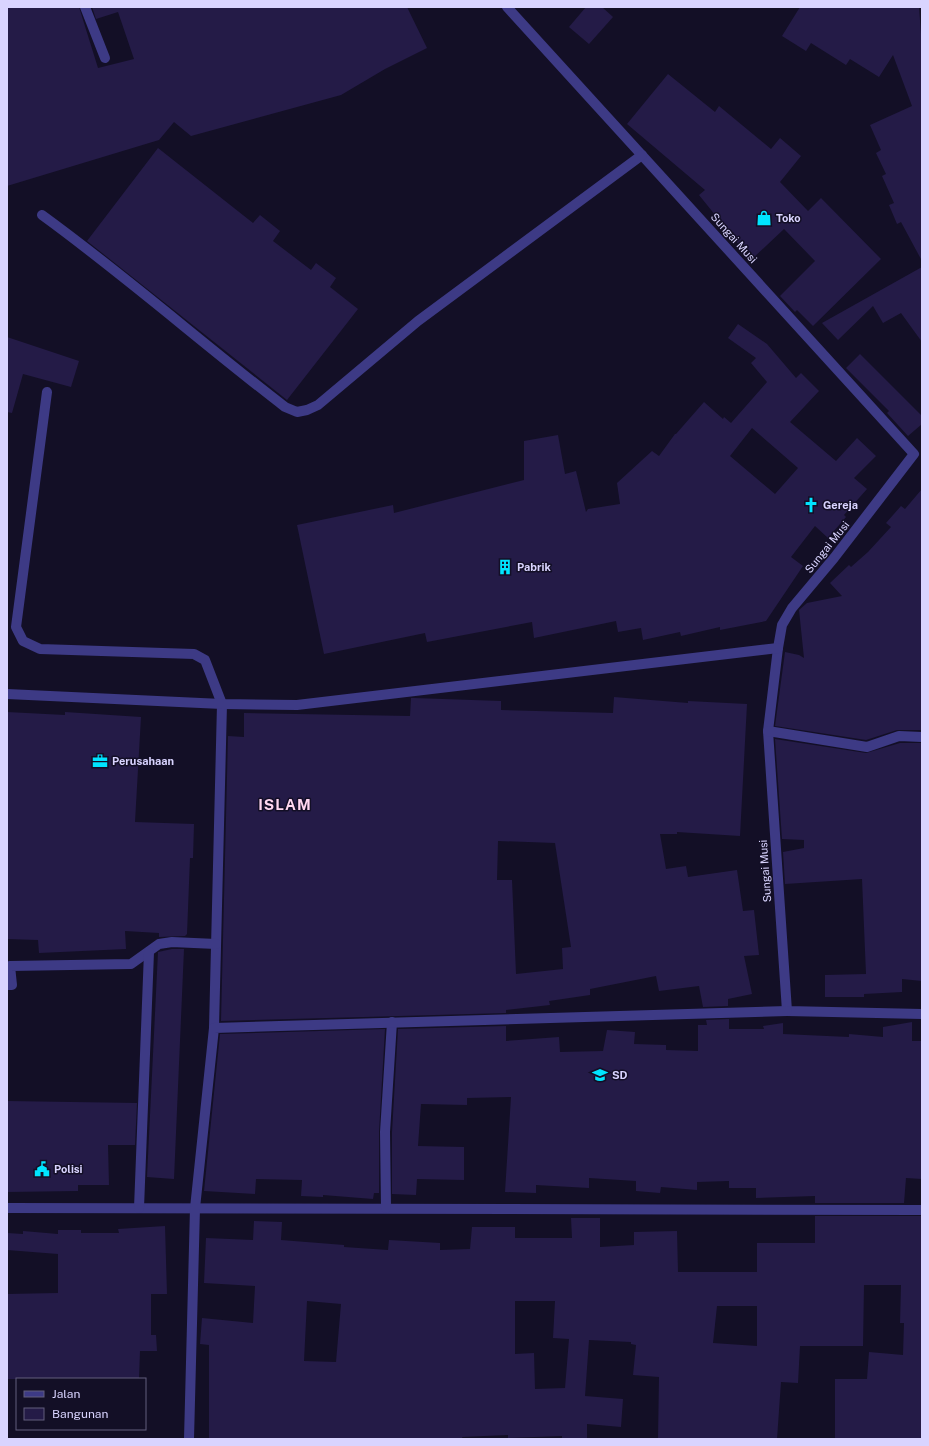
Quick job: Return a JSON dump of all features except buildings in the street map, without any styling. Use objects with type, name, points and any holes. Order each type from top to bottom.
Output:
[{"type":"street","points":[[85,7],[105,58]]},
{"type":"street","name":"Sungai Musi","points":[[506,7],[642,154],[918,458],[792,608],[782,625],[768,731],[787,1011]]},
{"type":"street","points":[[42,215],[90,250],[221,357],[286,407],[296,412],[307,410],[318,405],[333,394],[418,321],[642,154]]},
{"type":"street","points":[[47,392],[16,627],[23,641],[40,649],[194,654],[205,660],[222,704],[214,1028],[195,1208],[189,1439]]},
{"type":"street","points":[[7,694],[222,704],[297,705],[778,648]]},
{"type":"street","points":[[768,731],[867,747],[899,736],[922,736]]},
{"type":"street","points":[[7,985],[12,985],[10,966],[132,964],[159,944],[172,942],[216,944]]},
{"type":"street","points":[[139,1208],[149,952]]},
{"type":"street","points":[[214,1028],[787,1011],[922,1014]]},
{"type":"street","points":[[386,1208],[385,1132],[392,1022]]},
{"type":"street","points":[[7,1208],[922,1210]]},
{"type":"place","name":"Toko","points":[[764,218]]},
{"type":"place","name":"Gereja","points":[[811,505]]},
{"type":"place","name":"Pabrik","points":[[505,567]]},
{"type":"place","name":"Perusahaan","points":[[100,761]]},
{"type":"place","name":"SD","points":[[600,1075]]},
{"type":"place","name":"Polisi","points":[[42,1169]]},
{"type":"district","name":"ISLAM","points":[[285,804]]}]
